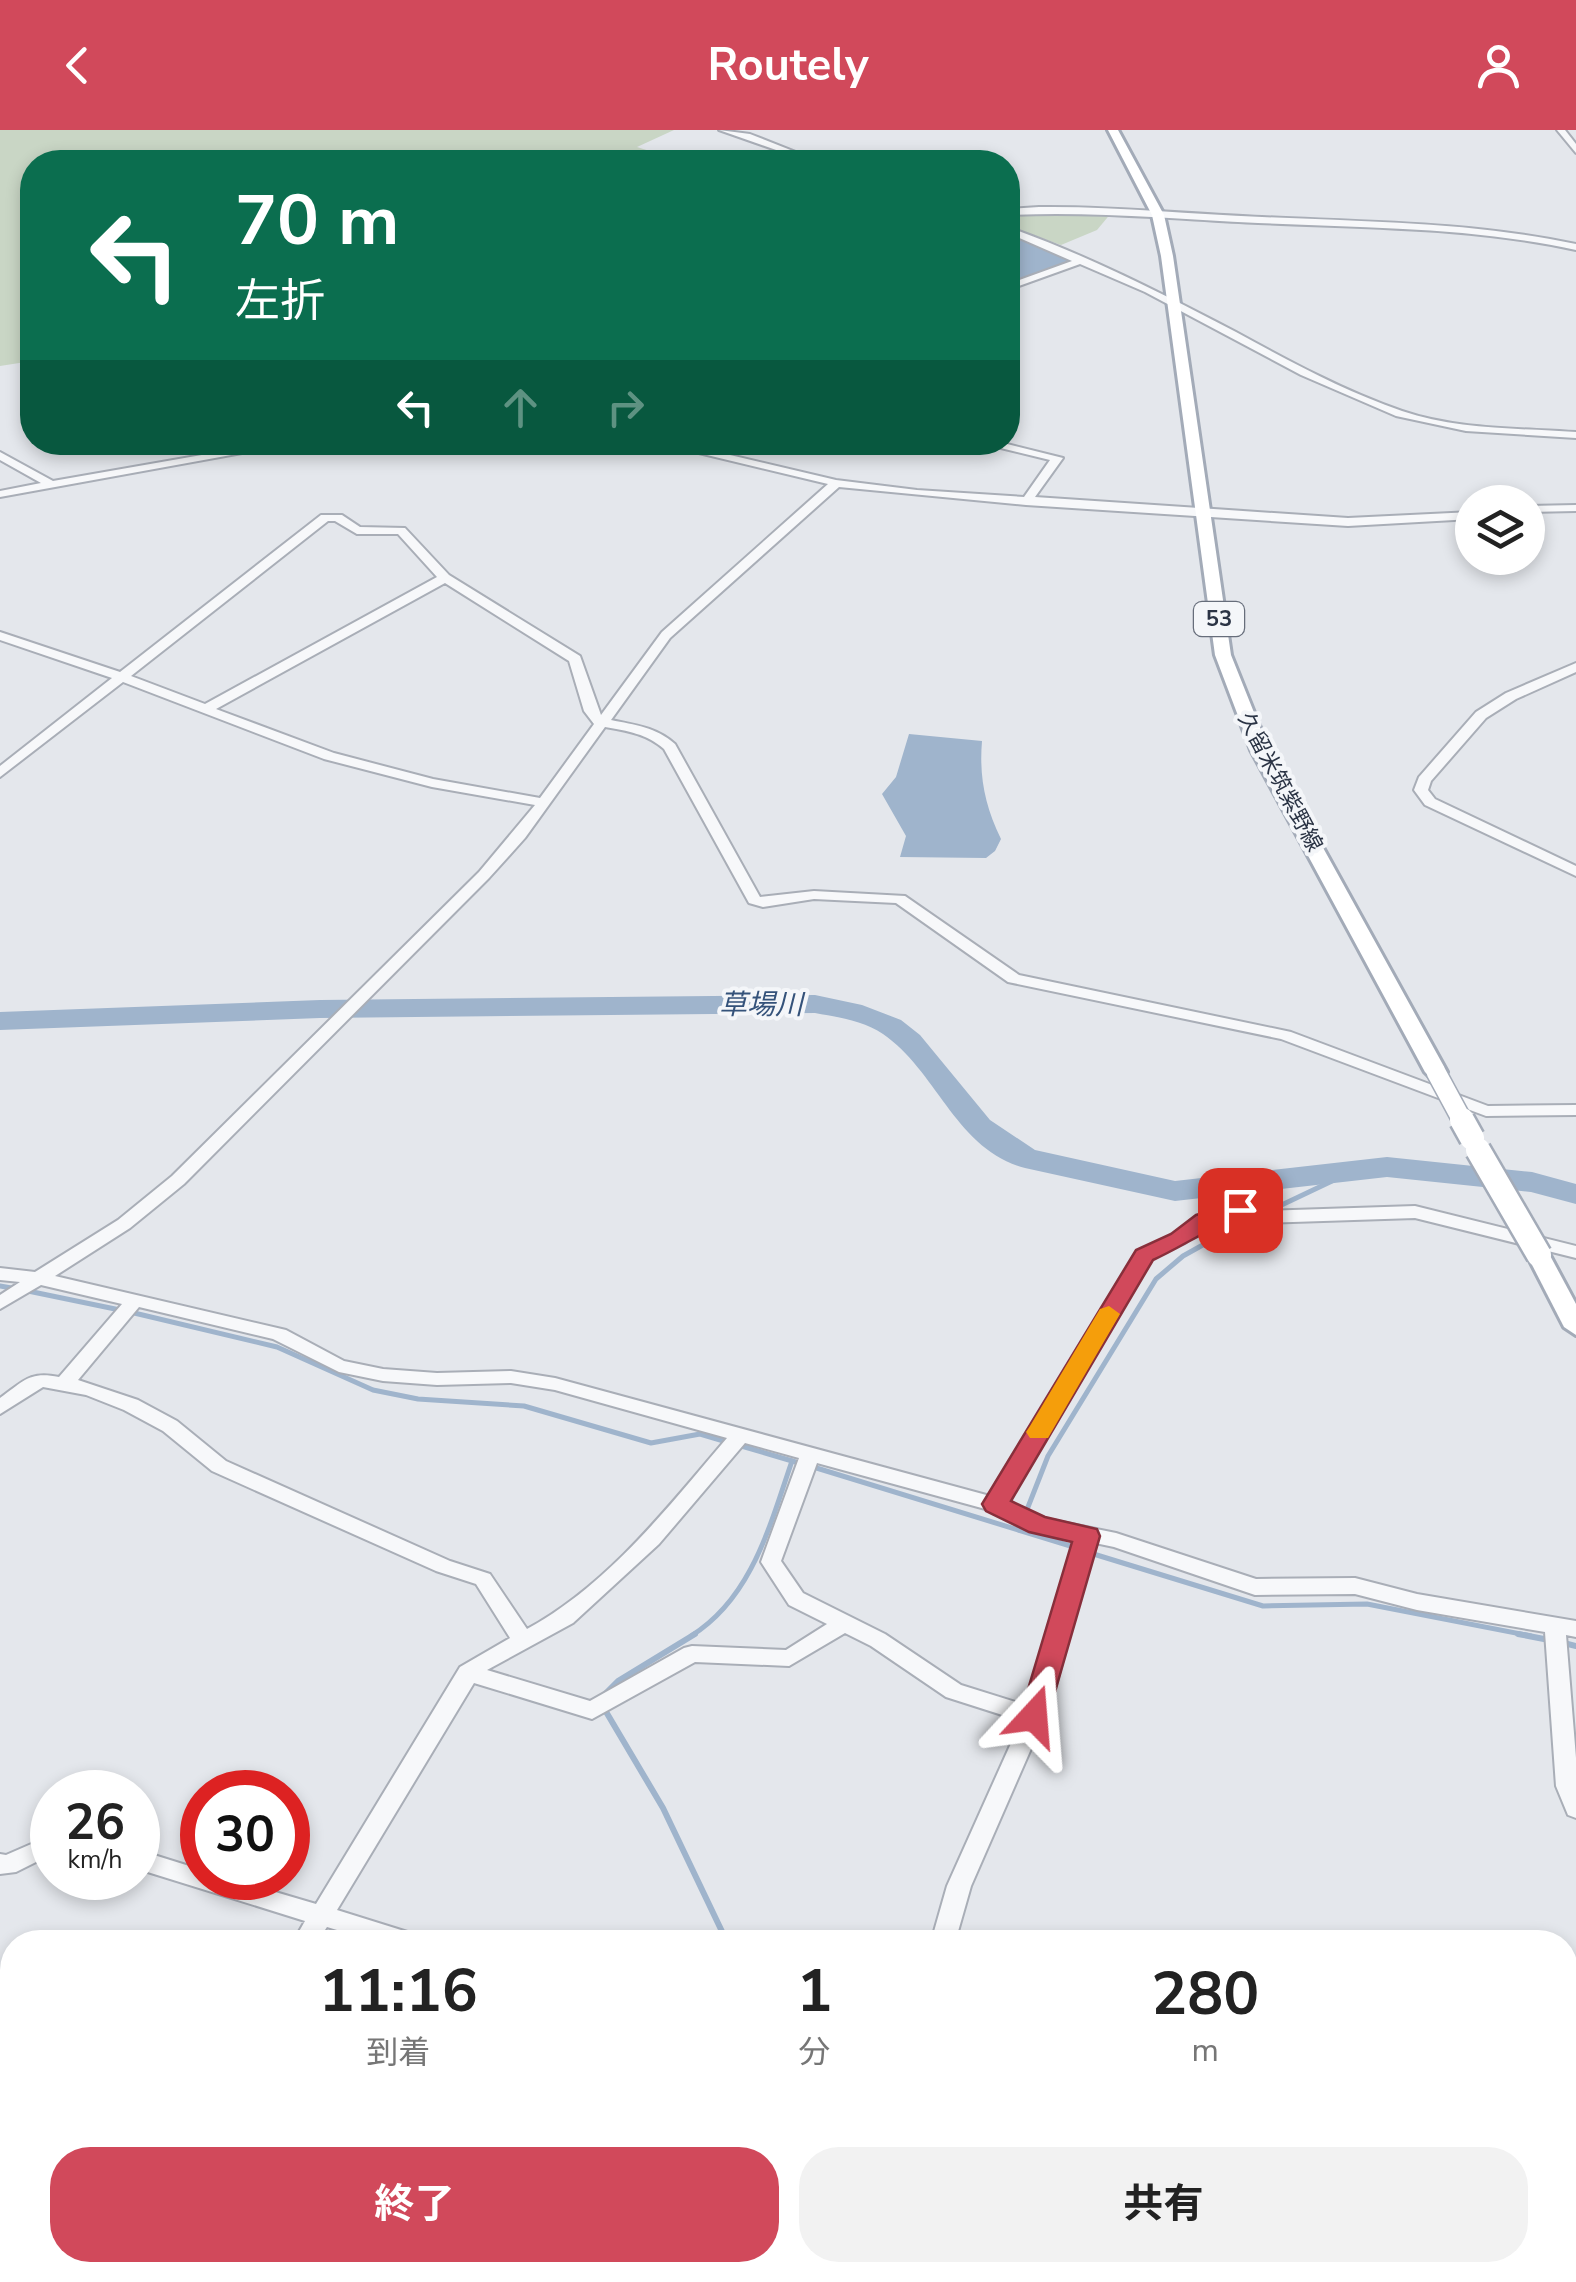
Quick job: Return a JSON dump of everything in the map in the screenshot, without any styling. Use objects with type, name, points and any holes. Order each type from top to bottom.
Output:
[{"type":"main road","name":"久留米筑紫野線","points":[[1112,130],[1158,214],[1206,514],[1223,655],[1246,721],[1576,1327]]},
{"type":"street","points":[[723,130],[760,136],[779,150]]},
{"type":"street","points":[[1562,130],[1576,150]]},
{"type":"street","points":[[1020,211],[1067,207],[1478,229],[1576,247]]},
{"type":"street","points":[[1020,235],[1083,260],[1305,373],[1400,414],[1466,428],[1576,435]]},
{"type":"street","points":[[1020,282],[1083,260]]},
{"type":"street","points":[[1020,450],[1058,458],[1026,502]]},
{"type":"street","points":[[0,455],[49,483]]},
{"type":"street","points":[[0,494],[219,455]]},
{"type":"street","points":[[714,455],[836,483],[1026,502],[1385,522],[1455,516]]},
{"type":"street","points":[[0,1303],[124,1224],[178,1180],[520,835],[666,635],[836,483]]},
{"type":"street","points":[[1545,509],[1576,508]]},
{"type":"street","points":[[0,772],[325,517],[338,517],[358,530],[401,532],[445,578],[575,660],[591,711],[599,722],[659,736],[670,747],[754,900],[814,896],[900,899],[1014,979],[1286,1035],[1486,1112],[1576,1110]]},
{"type":"street","points":[[206,709],[445,578]]},
{"type":"street","points":[[0,636],[329,756],[432,783],[541,802]]},
{"type":"street","points":[[1576,667],[1511,696],[1481,715],[1424,780],[1422,790],[1430,802],[1576,872]]},
{"type":"street","points":[[996,1504],[1144,1255],[1179,1240],[1204,1220],[1240,1210],[1266,1217],[1415,1212],[1576,1252]]},
{"type":"street","points":[[0,1274],[42,1279],[278,1334],[339,1366],[383,1375],[437,1379],[511,1377],[556,1384],[996,1504],[1038,1525],[1116,1540],[1255,1587],[1355,1586],[1417,1602],[1566,1627],[1566,1786],[1576,1809]]},
{"type":"street","points":[[64,1384],[135,1300]]},
{"type":"street","points":[[0,1407],[40,1380],[131,1405],[170,1426],[219,1466],[444,1566],[483,1579],[523,1640]]},
{"type":"street","points":[[312,1930],[468,1673],[483,1660],[566,1618],[652,1539],[742,1434]]},
{"type":"street","points":[[811,1453],[771,1562],[796,1600],[878,1640],[954,1692],[1034,1716]]},
{"type":"street","points":[[946,1930],[959,1886],[1034,1716],[1087,1536]]},
{"type":"street","points":[[468,1673],[592,1710],[692,1654],[789,1658],[844,1624]]},
{"type":"street","points":[[0,1864],[30,1854]]},
{"type":"street","points":[[160,1866],[371,1930]]},
{"type":"green space","points":[[0,130],[674,130],[637,147],[646,150],[20,150],[20,363],[0,366]]},
{"type":"green space","points":[[1112,212],[1097,230],[1061,245],[1020,230],[1020,216]]},
{"type":"water","points":[[1020,240],[1072,261],[1020,279]]},
{"type":"water","points":[[909,734],[982,741],[984,791],[1001,839],[986,858],[900,857],[906,836],[882,794],[896,777]]},
{"type":"waterway","name":"草場川","points":[[0,1021],[320,1009],[815,1004],[852,1011],[891,1026],[909,1041],[979,1127],[1025,1158],[1175,1191],[1387,1167],[1532,1182],[1576,1194]]},
{"type":"waterway","points":[[1019,1530],[1048,1456],[1156,1279],[1183,1256],[1235,1227],[1351,1172]]},
{"type":"waterway","points":[[0,1286],[17,1289]]},
{"type":"waterway","points":[[28,1291],[120,1310]]},
{"type":"waterway","points":[[130,1312],[277,1347],[373,1390],[418,1399],[524,1406],[651,1443],[700,1434],[727,1442]]},
{"type":"waterway","points":[[738,1445],[799,1463]]},
{"type":"waterway","points":[[691,1636],[712,1620],[744,1581],[792,1461]]},
{"type":"waterway","points":[[810,1466],[1077,1548]]},
{"type":"waterway","points":[[1087,1552],[1263,1606],[1367,1604],[1531,1636]]},
{"type":"waterway","points":[[599,1700],[618,1681],[695,1634]]},
{"type":"waterway","points":[[1518,1634],[1549,1640]]},
{"type":"waterway","points":[[1560,1642],[1576,1646]]},
{"type":"waterway","points":[[605,1710],[663,1808],[721,1930]]},
{"type":"slow traffic","points":[[1039,1432],[1109,1314]]},
{"type":"route","points":[[1034,1716],[1087,1536],[1038,1525],[996,1504],[1144,1255],[1179,1240],[1204,1220],[1240,1210]]}]
